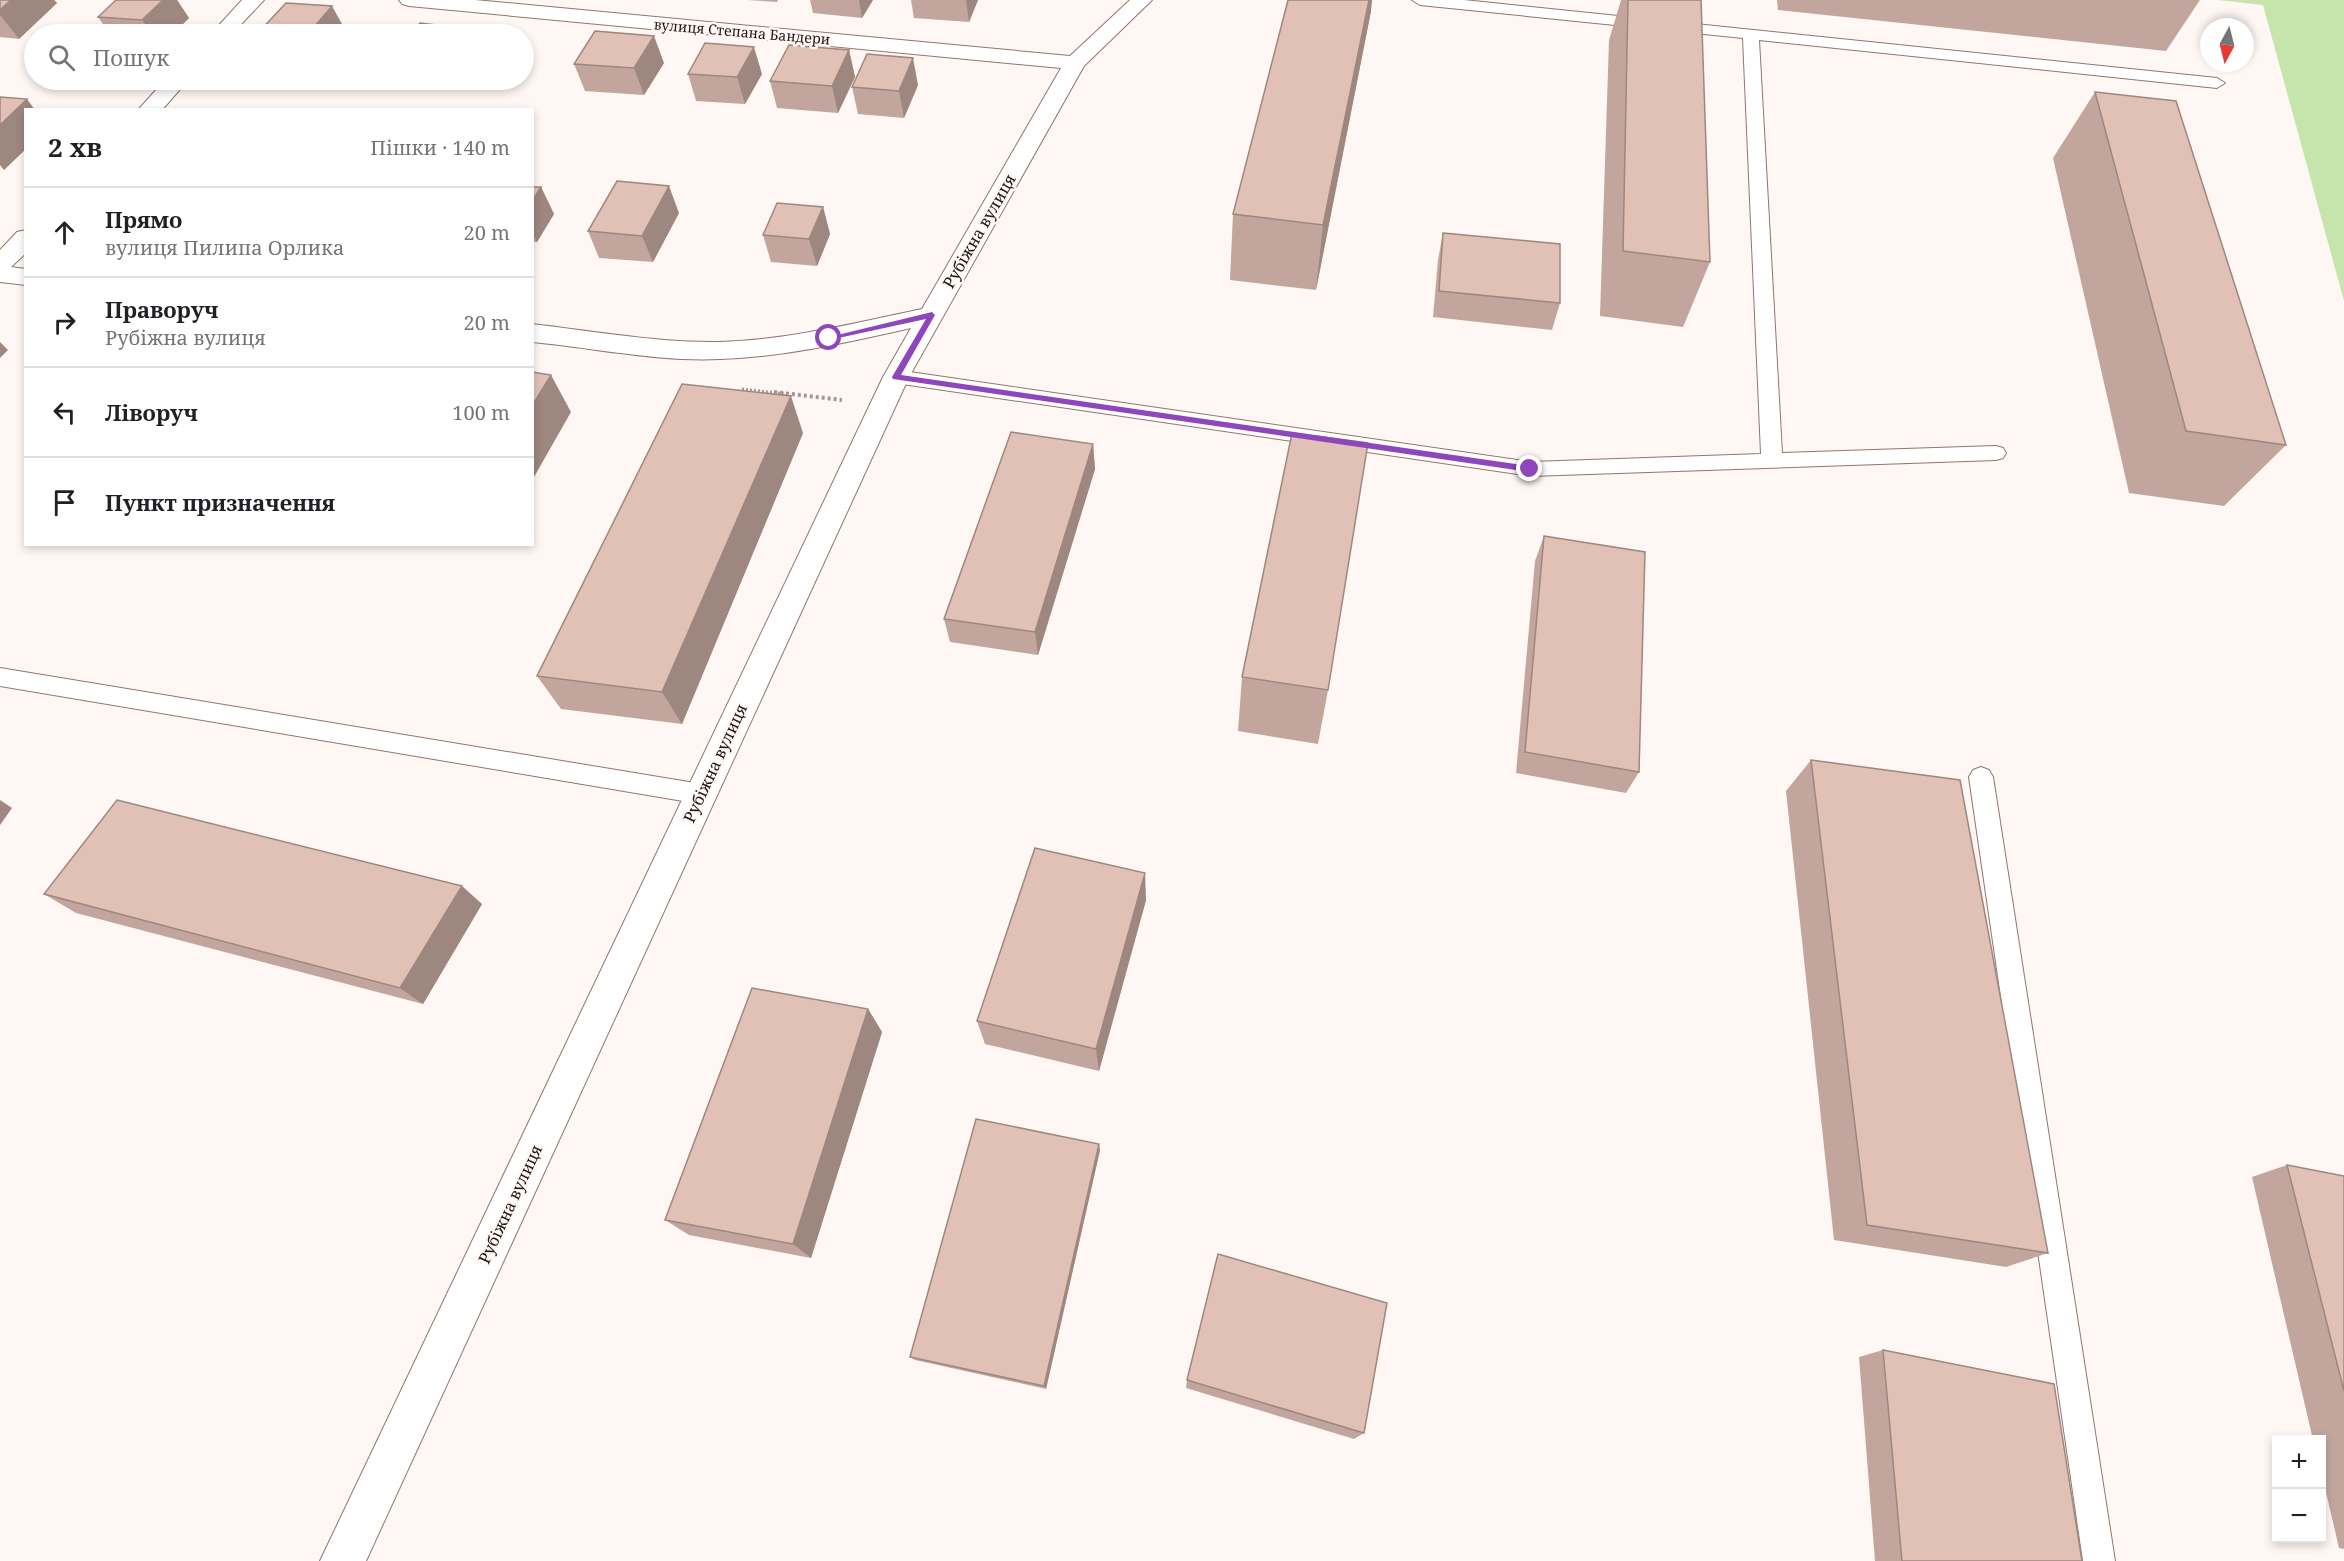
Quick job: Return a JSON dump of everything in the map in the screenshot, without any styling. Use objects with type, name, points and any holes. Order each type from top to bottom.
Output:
[{"type":"street","points":[[230,24],[254,0]]},
{"type":"street","name":"вулиця Степана Бандери","points":[[409,0],[1075,63]]},
{"type":"street","name":"Рубіжна вулиця","points":[[343,1561],[896,377],[1075,63],[1142,0]]},
{"type":"street","points":[[151,108],[168,90]]},
{"type":"street","points":[[0,264],[24,240]]},
{"type":"street","points":[[0,274],[24,277]]},
{"type":"street","points":[[534,333],[689,350],[753,348],[829,338],[932,315]]},
{"type":"lane","points":[[1420,0],[2217,83]]},
{"type":"lane","points":[[1751,35],[1772,460]]},
{"type":"lane","points":[[896,377],[1530,469],[1996,453]]},
{"type":"lane","points":[[0,677],[701,794]]},
{"type":"lane","points":[[1981,777],[2099,1561]]},
{"type":"green space","points":[[2218,0],[2344,0],[2344,301],[2263,5]]},
{"type":"building","points":[[0,0],[11,0],[0,10]]},
{"type":"building","points":[[116,0],[163,0],[142,20],[98,17]]},
{"type":"building","points":[[1288,0],[1369,0],[1323,225],[1233,214]]},
{"type":"building","points":[[1628,0],[1701,0],[1710,262],[1623,251]]},
{"type":"building","points":[[286,3],[332,6],[317,24],[266,24]]},
{"type":"building","points":[[595,31],[654,36],[634,68],[574,64]]},
{"type":"building","points":[[705,43],[754,47],[737,77],[688,74]]},
{"type":"building","points":[[789,45],[849,50],[832,86],[770,81]]},
{"type":"building","points":[[867,54],[913,58],[899,91],[852,87]]},
{"type":"building","points":[[2095,92],[2176,101],[2286,445],[2186,431]]},
{"type":"building","points":[[0,97],[27,99],[0,125]]},
{"type":"building","points":[[617,181],[669,186],[642,236],[588,231]]},
{"type":"building","points":[[534,187],[541,187],[534,198]]},
{"type":"building","points":[[777,203],[823,207],[809,239],[763,235]]},
{"type":"building","points":[[1443,233],[1560,244],[1560,303],[1439,291]]},
{"type":"building","points":[[534,372],[551,375],[534,403]]},
{"type":"building","points":[[682,384],[791,396],[662,692],[537,676]]},
{"type":"building","points":[[1011,432],[1093,444],[1035,632],[944,619]]},
{"type":"building","points":[[1292,433],[1368,443],[1328,690],[1242,677]]},
{"type":"building","points":[[1544,536],[1645,552],[1639,772],[1525,752]]},
{"type":"building","points":[[1811,760],[1960,780],[2048,1253],[1867,1225]]},
{"type":"building","points":[[117,800],[462,886],[400,988],[44,894]]},
{"type":"building","points":[[1035,848],[1145,873],[1096,1049],[977,1021]]},
{"type":"building","points":[[752,988],[868,1009],[793,1244],[665,1220]]},
{"type":"building","points":[[976,1119],[1099,1144],[1044,1386],[910,1357]]},
{"type":"building","points":[[2287,1165],[2344,1176],[2344,1391]]},
{"type":"building","points":[[1218,1254],[1387,1303],[1364,1433],[1187,1380]]},
{"type":"building","points":[[1883,1350],[2054,1384],[2082,1561],[1902,1561]]},
{"type":"route","points":[[829,338],[932,315],[896,377],[1530,469]]}]
